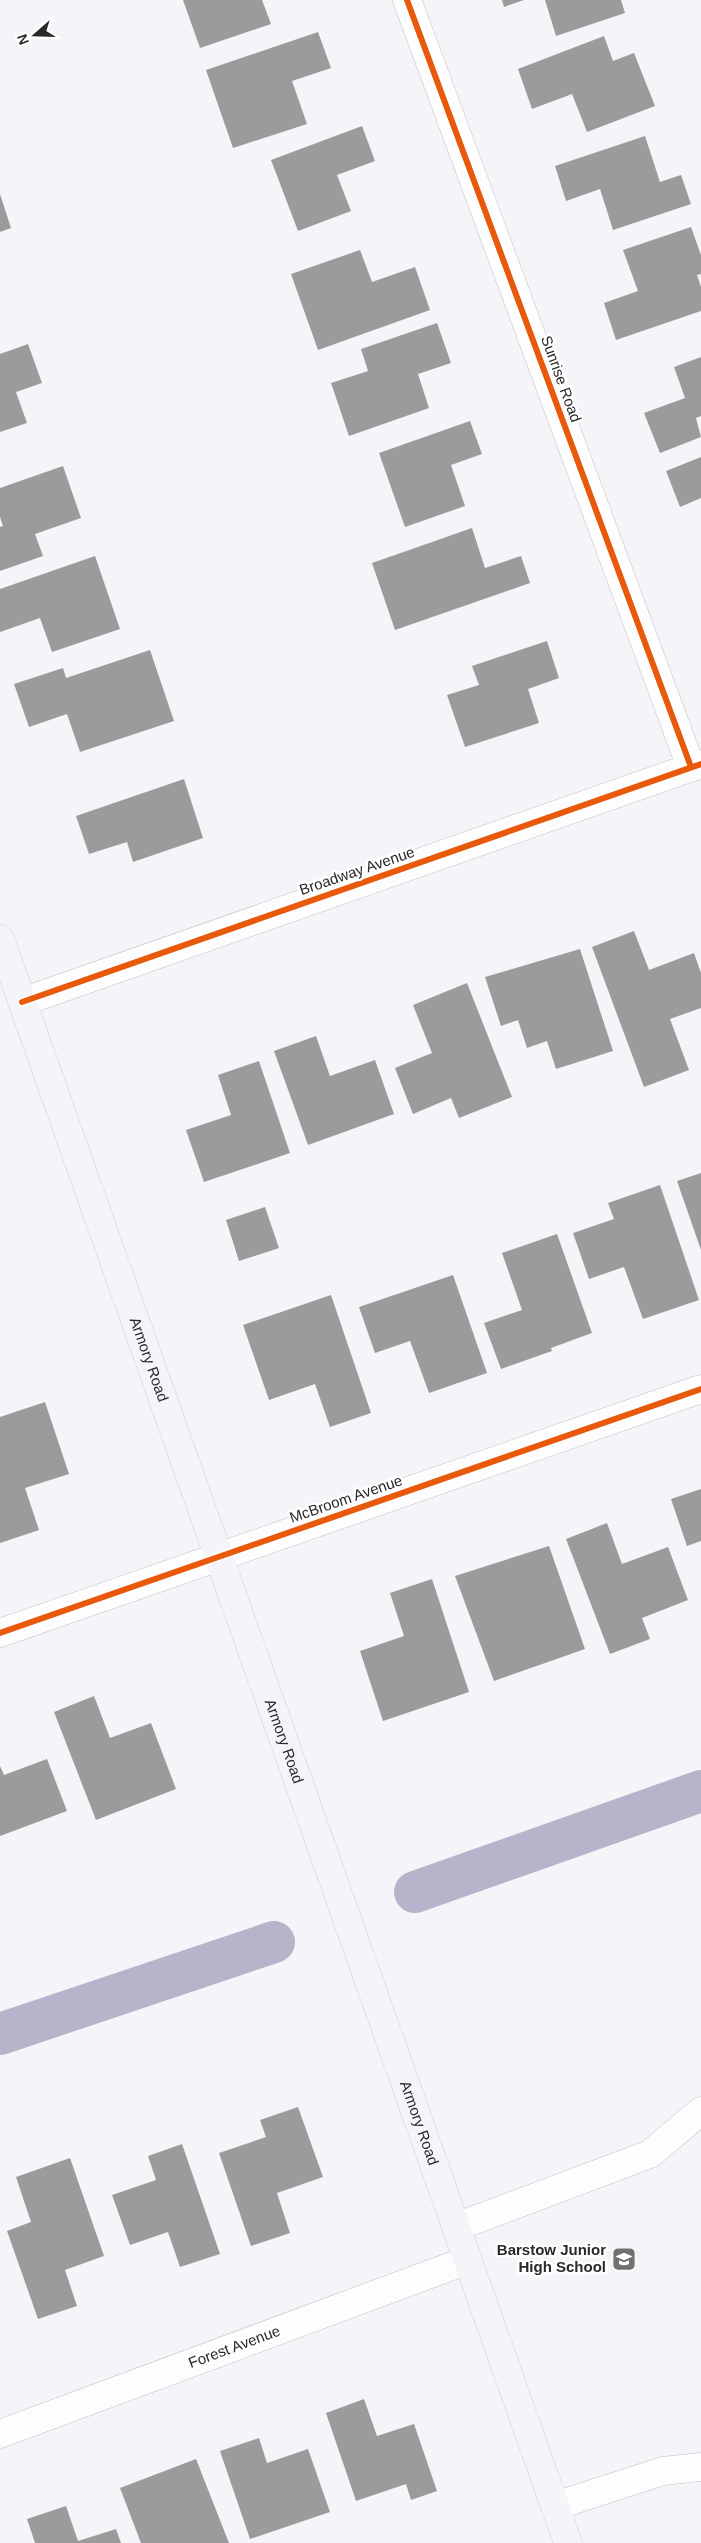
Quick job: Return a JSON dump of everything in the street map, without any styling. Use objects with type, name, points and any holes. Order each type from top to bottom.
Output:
[{"type":"main road","name":"Armory Road","points":[[0,939],[12,991],[218,1556],[568,2543]]},
{"type":"street","name":"Sunrise Road","points":[[407,0],[696,766]]},
{"type":"street","name":"Broadway Avenue","points":[[12,991],[696,766]]},
{"type":"street","name":"McBroom Avenue","points":[[0,1633],[701,1389]]},
{"type":"street","points":[[456,2227],[650,2154],[701,2111]]},
{"type":"street","name":"Forest Avenue","points":[[0,2434],[468,2260]]},
{"type":"street","points":[[555,2506],[663,2471],[701,2467]]},
{"type":"building","points":[[183,0],[262,0],[271,24],[200,48]]},
{"type":"building","points":[[502,0],[524,0],[504,7]]},
{"type":"building","points":[[545,0],[621,0],[625,13],[556,36]]},
{"type":"building","points":[[318,32],[331,68],[292,81],[307,124],[233,148],[206,70]]},
{"type":"building","points":[[604,36],[613,61],[634,53],[655,106],[587,132],[572,94],[532,109],[518,69]]},
{"type":"building","points":[[362,126],[375,161],[337,175],[351,211],[298,231],[271,160]]},
{"type":"building","points":[[645,136],[660,182],[681,175],[691,204],[613,230],[600,189],[566,201],[555,166]]},
{"type":"building","points":[[0,194],[11,228],[0,232]]},
{"type":"building","points":[[691,227],[701,255],[701,274],[697,275],[701,287],[701,311],[616,340],[604,303],[638,291],[623,250]]},
{"type":"building","points":[[360,250],[372,282],[415,267],[430,310],[318,350],[291,274]]},
{"type":"building","points":[[437,323],[451,363],[418,374],[429,408],[349,436],[331,383],[368,371],[361,349]]},
{"type":"building","points":[[28,344],[42,383],[16,392],[27,423],[0,432],[0,354]]},
{"type":"building","points":[[701,357],[701,416],[696,418],[701,437],[660,453],[644,413],[685,398],[674,367]]},
{"type":"building","points":[[470,421],[482,454],[451,465],[465,506],[405,527],[379,453]]},
{"type":"building","points":[[701,457],[701,498],[680,507],[666,471]]},
{"type":"building","points":[[63,466],[81,518],[35,534],[43,556],[0,571],[0,527],[3,526],[0,517],[0,488]]},
{"type":"building","points":[[472,528],[485,568],[521,556],[530,583],[395,630],[372,563]]},
{"type":"building","points":[[95,556],[120,629],[52,652],[40,618],[0,632],[0,589]]},
{"type":"building","points":[[547,641],[559,678],[528,689],[539,723],[465,747],[447,695],[479,685],[472,666]]},
{"type":"building","points":[[150,650],[174,721],[80,752],[67,714],[29,727],[14,684],[63,668],[66,678]]},
{"type":"building","points":[[184,779],[203,838],[133,862],[127,842],[89,854],[76,816]]},
{"type":"building","points":[[634,931],[649,970],[694,953],[701,973],[701,1008],[670,1019],[689,1070],[644,1087],[592,947]]},
{"type":"building","points":[[580,949],[613,1051],[556,1069],[547,1041],[527,1048],[518,1020],[501,1026],[485,977]]},
{"type":"building","points":[[467,983],[512,1097],[459,1118],[451,1098],[413,1114],[395,1068],[432,1053],[413,1005]]},
{"type":"building","points":[[316,1036],[330,1076],[375,1060],[394,1114],[308,1145],[274,1051]]},
{"type":"building","points":[[259,1061],[290,1153],[204,1182],[186,1130],[231,1115],[218,1075]]},
{"type":"building","points":[[701,1173],[701,1250],[677,1181]]},
{"type":"building","points":[[660,1185],[699,1300],[643,1319],[624,1267],[589,1279],[573,1233],[614,1219],[608,1203]]},
{"type":"building","points":[[265,1207],[279,1248],[239,1261],[226,1220]]},
{"type":"building","points":[[557,1234],[592,1333],[551,1348],[552,1351],[501,1369],[484,1323],[522,1310],[502,1253]]},
{"type":"building","points":[[453,1275],[487,1373],[429,1393],[410,1341],[375,1353],[359,1307]]},
{"type":"building","points":[[331,1295],[371,1413],[330,1427],[315,1384],[269,1400],[243,1325]]},
{"type":"building","points":[[45,1402],[69,1474],[25,1488],[39,1530],[0,1543],[0,1417]]},
{"type":"building","points":[[701,1489],[701,1541],[687,1546],[671,1499]]},
{"type":"building","points":[[607,1523],[622,1564],[668,1547],[688,1600],[642,1618],[650,1639],[610,1654],[566,1539]]},
{"type":"building","points":[[549,1546],[585,1649],[494,1681],[455,1576]]},
{"type":"building","points":[[432,1579],[469,1692],[383,1721],[360,1651],[404,1636],[390,1593]]},
{"type":"building","points":[[94,1696],[110,1738],[151,1723],[176,1789],[96,1820],[54,1712]]},
{"type":"building","points":[[47,1759],[67,1811],[0,1836],[0,1766],[4,1775]]},
{"type":"building","points":[[298,2107],[323,2177],[277,2193],[290,2233],[251,2246],[219,2153],[266,2137],[260,2120]]},
{"type":"building","points":[[182,2144],[220,2254],[180,2267],[168,2232],[130,2245],[112,2195],[156,2180],[148,2156]]},
{"type":"building","points":[[70,2158],[104,2256],[65,2270],[77,2306],[38,2319],[7,2231],[31,2222],[16,2177]]},
{"type":"building","points":[[364,2399],[377,2436],[414,2424],[437,2491],[411,2500],[406,2484],[356,2501],[326,2413]]},
{"type":"building","points":[[259,2438],[267,2463],[308,2449],[330,2512],[250,2539],[220,2451]]},
{"type":"building","points":[[196,2459],[229,2543],[141,2543],[120,2488]]},
{"type":"building","points":[[66,2506],[78,2541],[116,2529],[121,2543],[35,2543],[27,2519]]},
{"type":"waterway","points":[[415,1892],[701,1791]]},
{"type":"waterway","points":[[0,2034],[274,1942]]},
{"type":"cycle path","points":[[407,0],[691,767]]},
{"type":"cycle path","points":[[22,1002],[701,764]]},
{"type":"cycle path","points":[[0,1633],[701,1389]]},
{"type":"place","name":"Barstow Junior High School","points":[[624,2259]]}]
